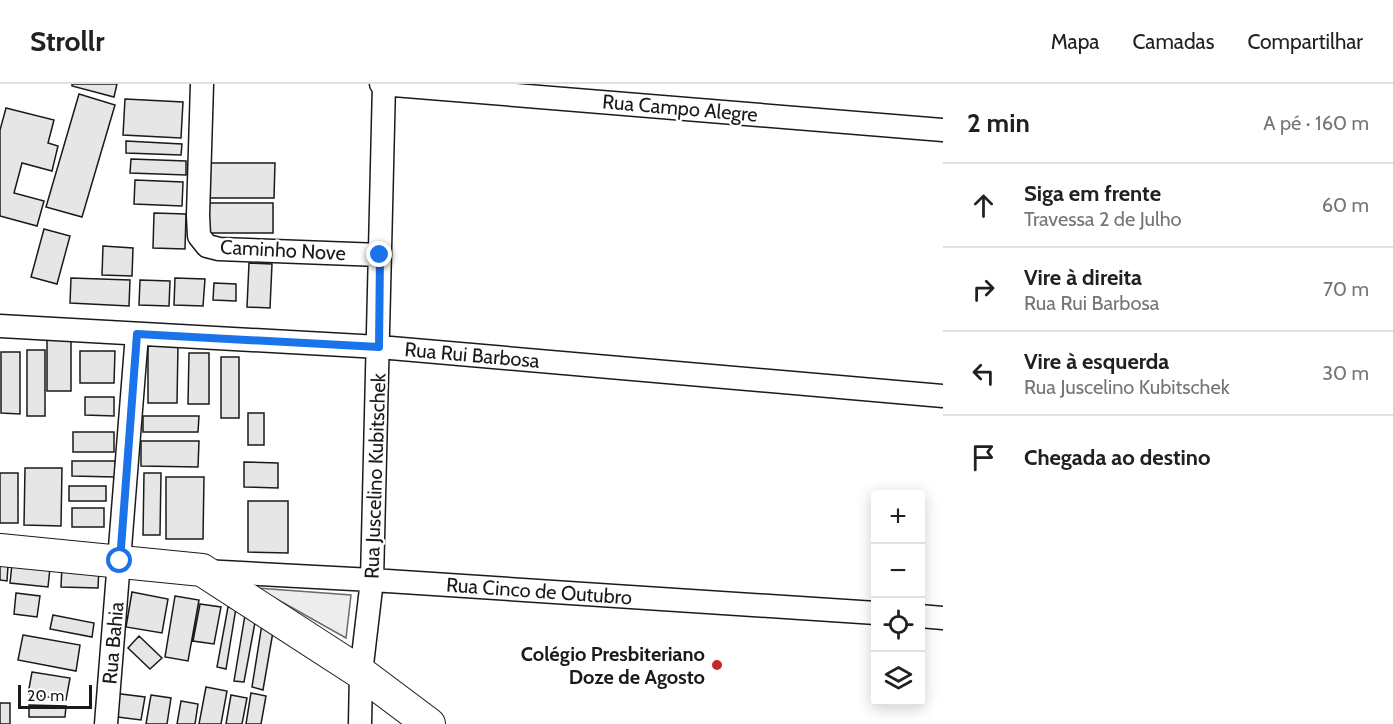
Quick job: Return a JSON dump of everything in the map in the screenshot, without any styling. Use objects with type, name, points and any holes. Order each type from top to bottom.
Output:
[{"type":"street","name":"Caminho Nove","points":[[202,84],[198,215],[199,236],[207,246],[219,249],[380,255]]},
{"type":"street","name":"Rua Juscelino Kubitschek","points":[[360,724],[362,673],[372,580],[379,347],[383,84]]},
{"type":"street","name":"Rua Campo Alegre","points":[[383,84],[943,130]]},
{"type":"street","name":"Rua Rui Barbosa","points":[[0,326],[379,347],[943,396]]},
{"type":"street","name":"Rua Bahia","points":[[106,724],[137,334]]},
{"type":"street","name":"Rua Cinco de Outubro","points":[[0,550],[202,570],[871,613]]},
{"type":"street","name":"Rua Cinco de Outubro","points":[[202,570],[362,673],[429,724]]},
{"type":"street","points":[[925,616],[943,618]]},
{"type":"shaded area","points":[[257,588],[351,595],[346,638]]},
{"type":"building","points":[[72,84],[117,84],[114,97],[72,86]]},
{"type":"building","points":[[79,94],[115,105],[82,217],[46,207]]},
{"type":"building","points":[[125,99],[183,102],[181,138],[123,135]]},
{"type":"building","points":[[6,108],[54,120],[48,143],[58,146],[52,171],[22,163],[14,193],[44,201],[37,226],[0,216],[0,130]]},
{"type":"building","points":[[126,141],[182,144],[181,155],[126,153]]},
{"type":"building","points":[[131,159],[186,161],[186,175],[130,173]]},
{"type":"building","points":[[207,163],[275,163],[274,198],[206,198]]},
{"type":"building","points":[[135,180],[183,182],[182,206],[134,204]]},
{"type":"building","points":[[207,203],[273,203],[273,233],[207,233]]},
{"type":"building","points":[[154,213],[186,214],[185,249],[153,248]]},
{"type":"building","points":[[44,229],[70,236],[57,284],[31,277]]},
{"type":"building","points":[[103,246],[133,248],[132,276],[102,275]]},
{"type":"building","points":[[249,263],[272,264],[270,308],[247,307]]},
{"type":"building","points":[[71,278],[130,280],[129,306],[70,303]]},
{"type":"building","points":[[175,278],[205,279],[203,306],[174,305]]},
{"type":"building","points":[[140,280],[170,281],[169,306],[139,305]]},
{"type":"building","points":[[214,283],[236,284],[236,301],[213,300]]},
{"type":"building","points":[[47,340],[71,340],[71,391],[47,391]]},
{"type":"building","points":[[148,344],[178,344],[177,403],[148,403]]},
{"type":"building","points":[[27,350],[45,350],[45,416],[27,416]]},
{"type":"building","points":[[80,351],[115,351],[114,383],[80,383]]},
{"type":"building","points":[[1,352],[20,352],[20,414],[1,413]]},
{"type":"building","points":[[189,353],[209,353],[209,404],[188,404]]},
{"type":"building","points":[[221,357],[239,357],[239,418],[221,418]]},
{"type":"building","points":[[85,397],[114,397],[114,416],[85,415]]},
{"type":"building","points":[[248,413],[264,413],[264,445],[248,445]]},
{"type":"building","points":[[143,416],[199,416],[198,432],[143,432]]},
{"type":"building","points":[[73,432],[114,432],[114,452],[73,452]]},
{"type":"building","points":[[141,441],[199,441],[198,467],[141,466]]},
{"type":"building","points":[[72,461],[115,461],[115,477],[72,476]]},
{"type":"building","points":[[244,462],[278,463],[278,488],[244,487]]},
{"type":"building","points":[[25,468],[62,468],[61,526],[24,525]]},
{"type":"building","points":[[0,473],[18,473],[18,523],[0,523]]},
{"type":"building","points":[[144,473],[161,473],[160,535],[143,535]]},
{"type":"building","points":[[166,477],[204,477],[203,539],[166,539]]},
{"type":"building","points":[[69,486],[106,486],[106,501],[69,501]]},
{"type":"building","points":[[248,501],[288,501],[288,553],[248,552]]},
{"type":"building","points":[[72,508],[104,508],[104,527],[72,527]]},
{"type":"building","points":[[12,564],[50,568],[48,587],[10,583]]},
{"type":"building","points":[[62,565],[99,567],[98,588],[61,587]]},
{"type":"building","points":[[0,566],[8,566],[7,581],[0,580]]},
{"type":"building","points":[[132,592],[168,599],[162,633],[126,627]]},
{"type":"building","points":[[16,593],[40,596],[37,617],[14,614]]},
{"type":"building","points":[[175,596],[199,600],[188,661],[165,657]]},
{"type":"building","points":[[200,604],[221,607],[214,644],[193,641]]},
{"type":"building","points":[[228,607],[236,608],[226,669],[217,667]]},
{"type":"building","points":[[53,615],[94,623],[92,637],[50,629]]},
{"type":"building","points":[[245,615],[256,617],[244,682],[234,681]]},
{"type":"building","points":[[262,624],[274,626],[263,690],[252,687]]},
{"type":"building","points":[[23,635],[80,645],[76,671],[18,660]]},
{"type":"building","points":[[139,636],[162,658],[150,669],[128,648]]},
{"type":"building","points":[[32,672],[70,678],[66,700],[28,694]]},
{"type":"building","points":[[206,687],[227,691],[221,724],[199,724]]},
{"type":"building","points":[[113,693],[145,697],[141,720],[110,716]]},
{"type":"building","points":[[251,693],[266,696],[261,724],[246,724]]},
{"type":"building","points":[[151,695],[171,698],[167,724],[146,724]]},
{"type":"building","points":[[231,695],[247,698],[242,724],[226,724]]},
{"type":"building","points":[[181,701],[198,704],[195,724],[177,724]]},
{"type":"building","points":[[0,703],[10,703],[10,724],[0,724]]},
{"type":"building","points":[[29,705],[66,706],[65,717],[29,717]]},
{"type":"place","name":"Colégio Presbiteriano Doze de Agosto","points":[[717,665]]},
{"type":"route","points":[[120,561],[137,334],[379,347],[380,255]]}]
